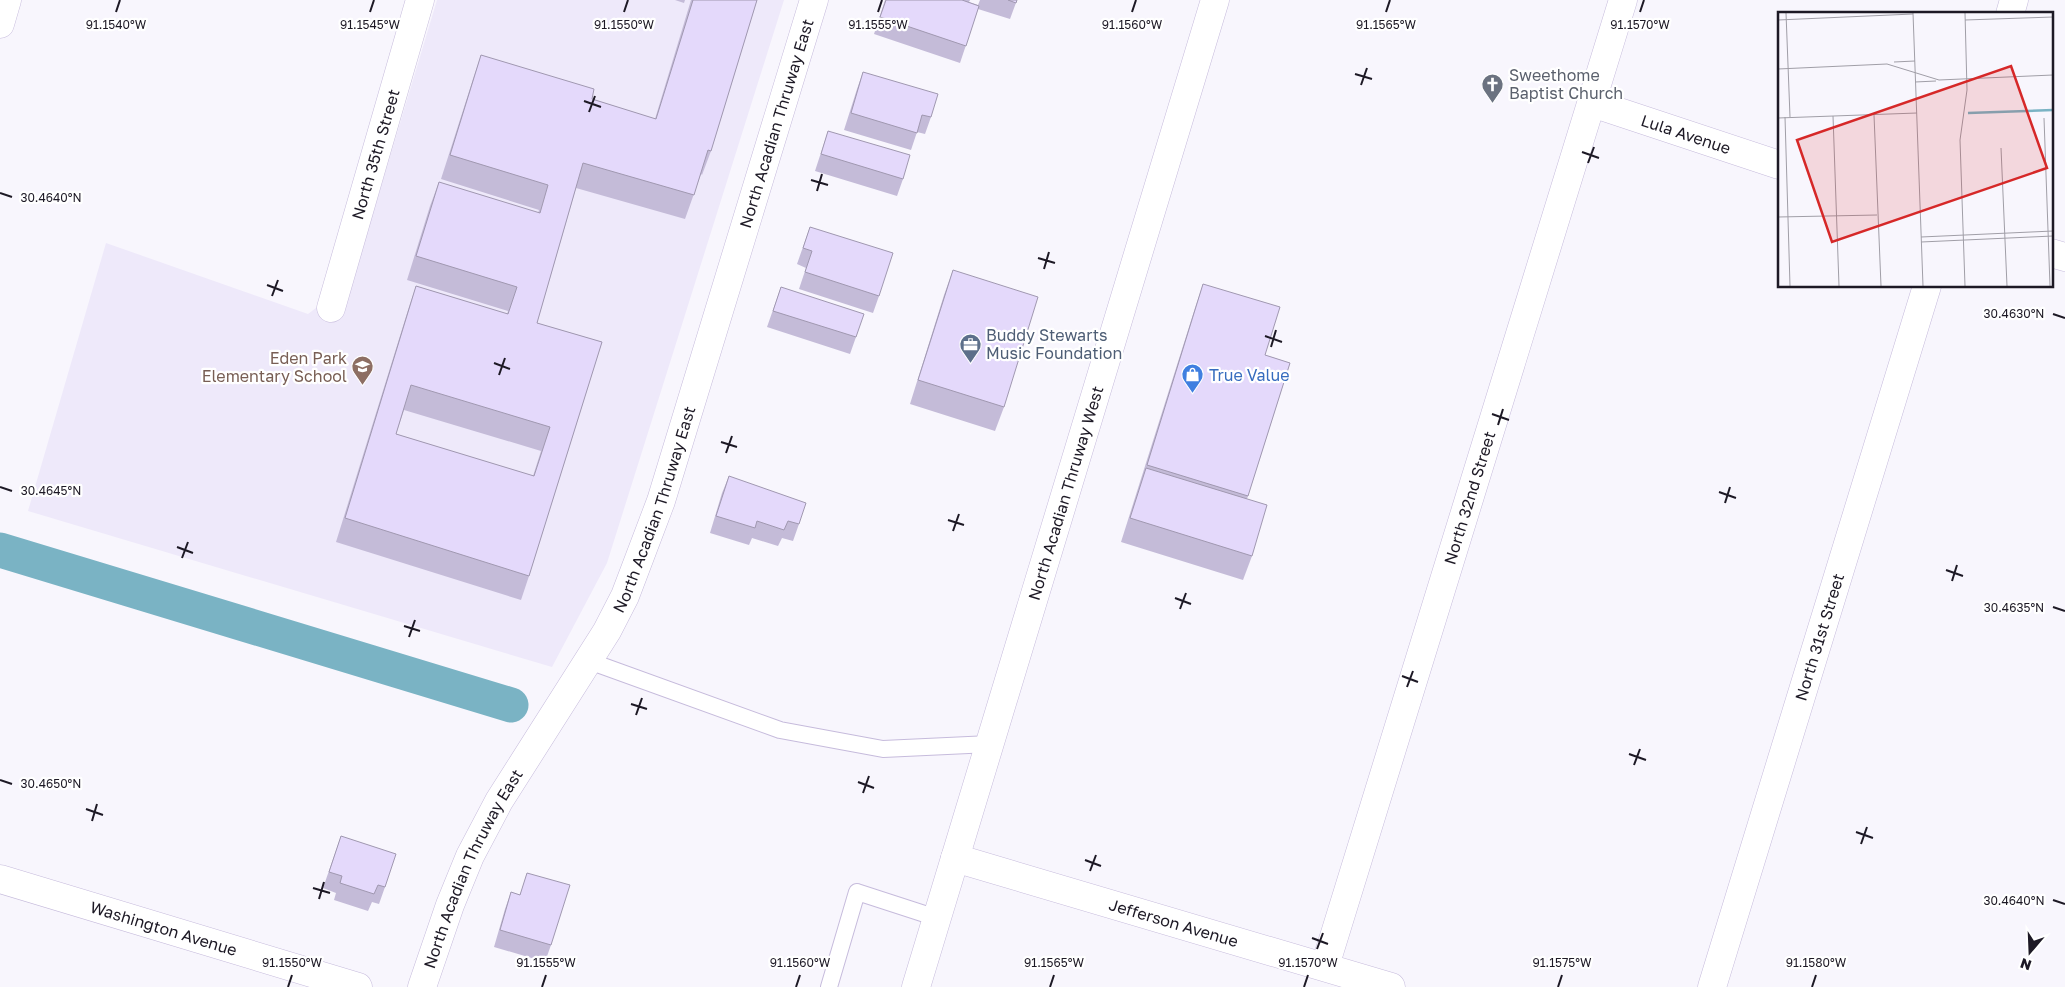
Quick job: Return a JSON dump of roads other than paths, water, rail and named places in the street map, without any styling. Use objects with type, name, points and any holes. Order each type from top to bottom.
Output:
[{"type":"street","points":[[0,24],[7,0]]},
{"type":"street","name":"North 35th Street","points":[[331,308],[420,0]]},
{"type":"street","name":"North Acadian Thruway East","points":[[422,987],[450,905],[470,856],[499,801],[607,631],[625,596],[658,508],[814,0]]},
{"type":"street","name":"North Acadian Thruway West","points":[[916,987],[1215,0]]},
{"type":"street","name":"North 32nd Street","points":[[1325,966],[1623,0]]},
{"type":"street","name":"Lula Avenue","points":[[1592,103],[1778,165]]},
{"type":"street","points":[[2052,253],[2065,257]]},
{"type":"street","name":"North 31st Street","points":[[1712,987],[1926,288]]},
{"type":"street","name":"Jefferson Avenue","points":[[955,858],[1391,987]]},
{"type":"street","name":"Washington Avenue","points":[[0,879],[358,987]]},
{"type":"lane","points":[[589,660],[780,730],[883,749],[990,744]]},
{"type":"lane","points":[[829,987],[856,892],[937,918]]},
{"type":"waterway","points":[[0,550],[511,705]]},
{"type":"place","name":"Sweethome Baptist Church","points":[[1493,103]]},
{"type":"place","name":"Buddy Stewarts Music Foundation","points":[[970,363]]},
{"type":"place","name":"Eden Park Elementary School","points":[[363,386]]},
{"type":"place","name":"True Value","points":[[1193,394]]}]
